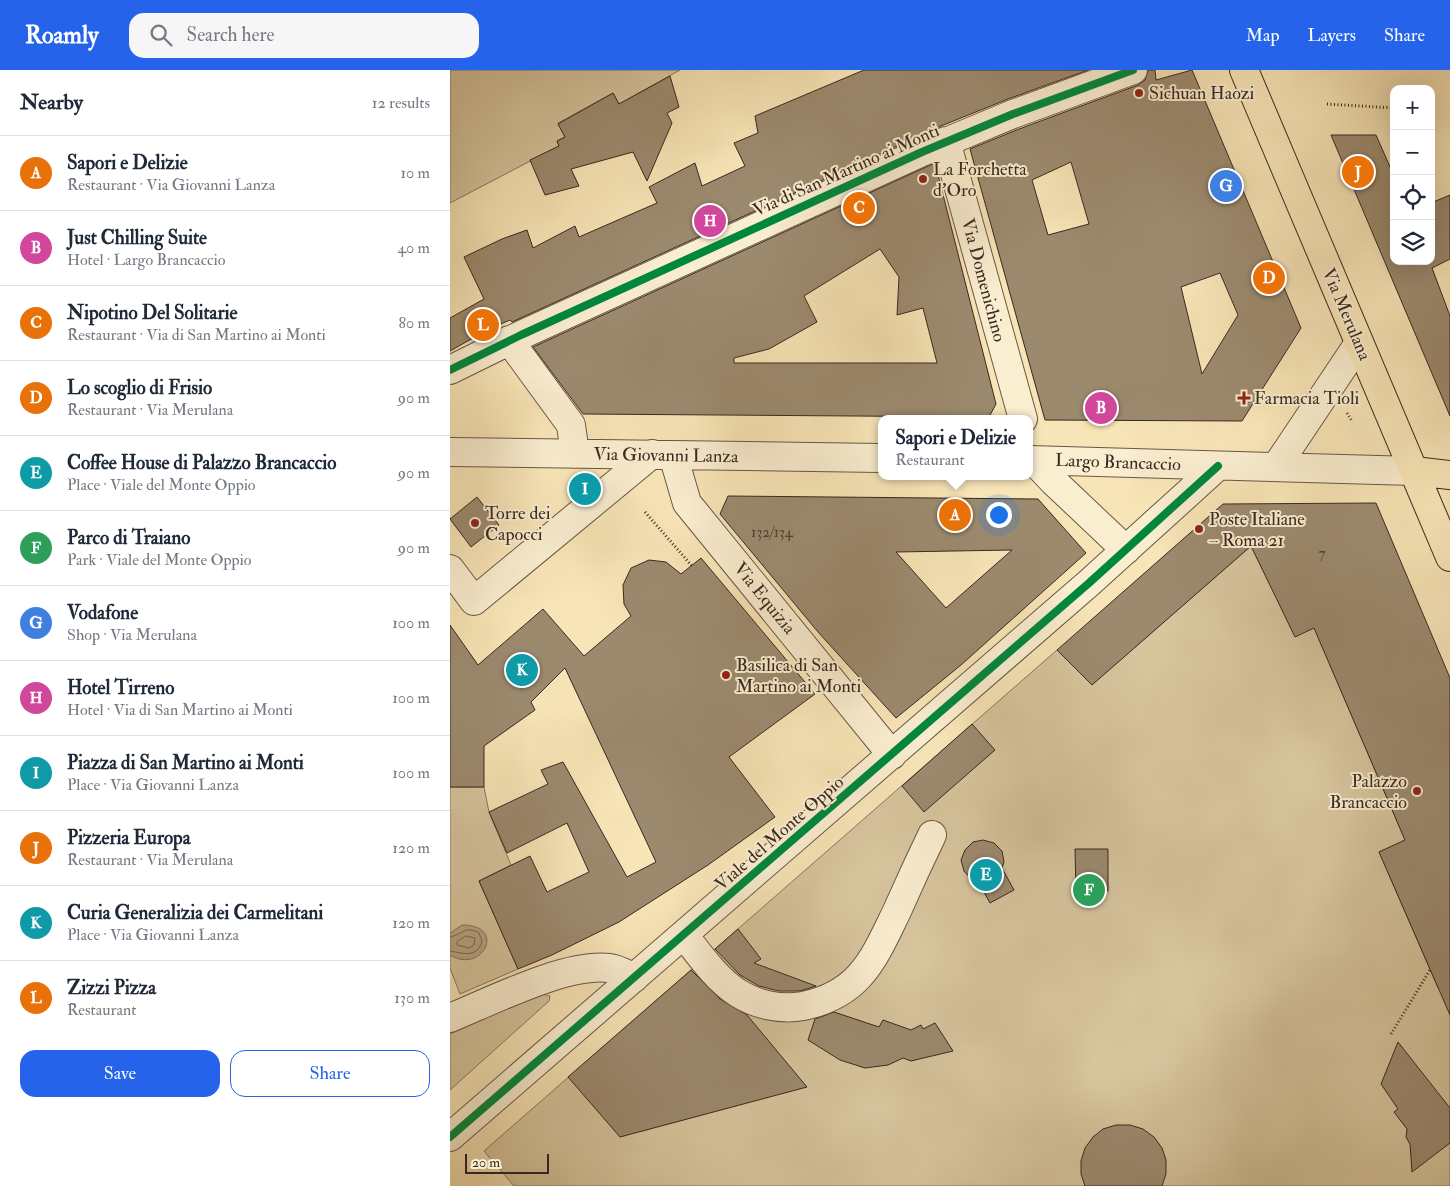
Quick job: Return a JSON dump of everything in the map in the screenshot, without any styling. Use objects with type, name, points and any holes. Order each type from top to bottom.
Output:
[{"type":"main road","name":"Via Merulana","points":[[1244,70],[1450,557]]},
{"type":"main road","points":[[1414,471],[1450,475]]},
{"type":"street","name":"Via di San Martino ai Monti","points":[[450,370],[515,337],[946,141],[1100,76],[1132,70]]},
{"type":"street","name":"Via Domenichino","points":[[946,141],[1021,415]]},
{"type":"street","points":[[515,337],[571,425],[576,454]]},
{"type":"street","points":[[1276,467],[1359,343]]},
{"type":"street","name":"Via Giovanni Lanza","points":[[450,452],[878,458]]},
{"type":"street","points":[[450,568],[474,601],[662,454]]},
{"type":"street","name":"Via Equizia","points":[[662,454],[687,503],[892,755]]},
{"type":"street","name":"Largo Brancaccio","points":[[1033,454],[1218,466],[1414,471]]},
{"type":"street","name":"Largo Brancaccio","points":[[1033,458],[1053,481],[1126,550],[1218,466]]},
{"type":"street","name":"Viale del Monte Oppio","points":[[450,1137],[1126,550]]},
{"type":"street","points":[[684,935],[721,979],[745,997],[772,1007],[783,1008],[794,1008],[818,1002],[850,986],[874,958],[932,835]]},
{"type":"street","points":[[450,1018],[539,981],[573,971],[590,968],[611,968],[634,978]]},
{"type":"path","points":[[1327,104],[1390,108]]},
{"type":"path","points":[[645,512],[692,566]]},
{"type":"path","points":[[1392,1034],[1430,970]]},
{"type":"shaded area","points":[[680,70],[619,104],[613,93],[558,123],[565,137],[557,141],[559,146],[450,203],[450,71]]},
{"type":"shaded area","points":[[1251,546],[1295,636],[1314,628],[1405,840],[1379,852],[1438,988],[1450,990],[1450,1186],[514,1186],[484,1151],[1057,650],[1092,684]]},
{"type":"shaded area","points":[[450,787],[484,787],[489,812],[511,865],[479,881],[518,969],[460,994],[450,968]]},
{"type":"shaded area","points":[[539,993],[550,996],[549,1001],[450,1090],[450,1034]]},
{"type":"water","points":[[462,925],[476,927],[484,932],[487,940],[485,948],[472,959],[462,959],[450,955],[450,933]]},
{"type":"building","points":[[864,70],[1088,70],[941,126],[512,322],[510,320],[489,329],[450,351],[450,318],[484,299],[464,257],[502,239],[527,230],[533,248],[575,226],[579,237],[657,203],[649,187],[695,163],[702,186],[745,166],[734,143],[758,133],[755,116]]},
{"type":"building","points":[[1148,70],[1155,70],[1156,80],[1192,70],[1301,328],[1242,421],[1045,420],[970,149],[1138,85],[1145,80]],"holes":[[[1071,162],[1089,224],[1048,235],[1032,180]],[[1220,273],[1238,315],[1202,374],[1181,287]]]},
{"type":"building","points":[[670,76],[679,107],[667,113],[672,123],[647,181],[633,152],[571,169],[579,186],[545,195],[530,160],[559,146],[557,141],[565,137],[558,124],[613,93],[619,104]]},
{"type":"building","points":[[1331,135],[1376,135],[1390,167],[1390,265],[1435,265],[1435,201],[1450,195],[1450,259],[1432,268],[1450,316],[1450,416]]},
{"type":"building","points":[[935,163],[996,404],[990,415],[583,414],[533,347]],"holes":[[[880,249],[899,277],[897,315],[923,308],[937,363],[734,363],[734,358],[769,349],[817,322],[804,296]]]},
{"type":"building","points":[[728,496],[1038,499],[1086,553],[961,665],[896,718],[818,632],[720,514]],"holes":[[[1012,550],[946,608],[896,552]]]},
{"type":"building","name":"Torre dei Capocci","points":[[477,497],[499,525],[471,547],[450,519]]},
{"type":"building","name":"Palazzo Brancaccio","points":[[1376,503],[1450,678],[1450,1015],[1379,852],[1405,840],[1314,628],[1295,637],[1251,546],[1092,685],[1057,650],[1223,504]]},
{"type":"building","points":[[701,558],[815,694],[729,757],[775,817],[708,865],[619,922],[552,955],[518,969],[479,881],[530,856],[547,892],[589,872],[567,823],[507,853],[489,812],[548,784],[541,770],[563,762],[627,877],[656,862],[565,668],[531,702],[535,710],[484,746],[484,787],[450,787],[450,625],[478,665],[543,609],[584,656],[631,616],[624,604],[623,585],[631,568],[649,560],[666,562],[681,574]]},
{"type":"building","points":[[972,724],[995,750],[924,812],[902,786]]},
{"type":"building","points":[[983,840],[994,843],[1002,851],[1004,862],[1002,868],[1014,890],[990,903],[978,881],[971,879],[964,871],[961,860],[965,850],[973,842]]},
{"type":"building","points":[[1075,849],[1108,849],[1108,891],[1076,891]]},
{"type":"building","points":[[738,929],[761,959],[754,963],[816,986],[800,991],[779,991],[759,986],[740,975],[715,949]]},
{"type":"building","points":[[691,970],[720,999],[747,1015],[807,1087],[620,1137],[568,1077]]},
{"type":"building","points":[[834,1012],[879,1027],[883,1020],[911,1030],[921,1025],[923,1029],[935,1023],[953,1051],[911,1061],[903,1058],[888,1065],[865,1068],[840,1060],[808,1040],[815,1019]]},
{"type":"building","points":[[1398,1042],[1450,1108],[1450,1143],[1412,1172],[1410,1144],[1406,1137],[1407,1129],[1394,1112],[1398,1109],[1381,1084]]},
{"type":"building","points":[[1116,1125],[1130,1125],[1143,1129],[1154,1137],[1162,1148],[1166,1160],[1166,1174],[1162,1186],[1085,1186],[1081,1174],[1081,1161],[1085,1148],[1093,1137],[1103,1129]]},
{"type":"cycle path","points":[[450,370],[521,335],[922,152],[1013,114],[1133,70]]},
{"type":"cycle path","points":[[450,1137],[1089,583],[1218,466]]},
{"type":"place","name":"Sichuan Haozi","points":[[1139,93]]},
{"type":"place","name":"Pizzeria Europa","points":[[1358,172]]},
{"type":"place","name":"La Forchetta d'Oro","points":[[923,179]]},
{"type":"place","name":"Vodafone","points":[[1226,186]]},
{"type":"place","name":"Nipotino Del Solitarie","points":[[859,208]]},
{"type":"place","name":"Hotel Tirreno","points":[[710,221]]},
{"type":"place","name":"Lo scoglio di Frisio","points":[[1269,278]]},
{"type":"place","name":"Zizzi Pizza","points":[[483,325]]},
{"type":"place","name":"Farmacia Tioli","points":[[1244,398]]},
{"type":"place","name":"Just Chilling Suite","points":[[1101,408]]},
{"type":"place","name":"Piazza di San Martino ai Monti","points":[[585,489]]},
{"type":"place","name":"Sapori e Delizie","points":[[955,515]]},
{"type":"place","name":"Torre dei Capocci","points":[[475,523]]},
{"type":"place","name":"Poste Italiane – Roma 21","points":[[1199,529]]},
{"type":"place","name":"Curia Generalizia dei Carmelitani","points":[[522,670]]},
{"type":"place","name":"Basilica di San Martino ai Monti","points":[[726,675]]},
{"type":"place","name":"Palazzo Brancaccio","points":[[1417,791]]},
{"type":"place","name":"Coffee House di Palazzo Brancaccio","points":[[986,875]]},
{"type":"place","name":"Parco di Traiano","points":[[1089,890]]}]
